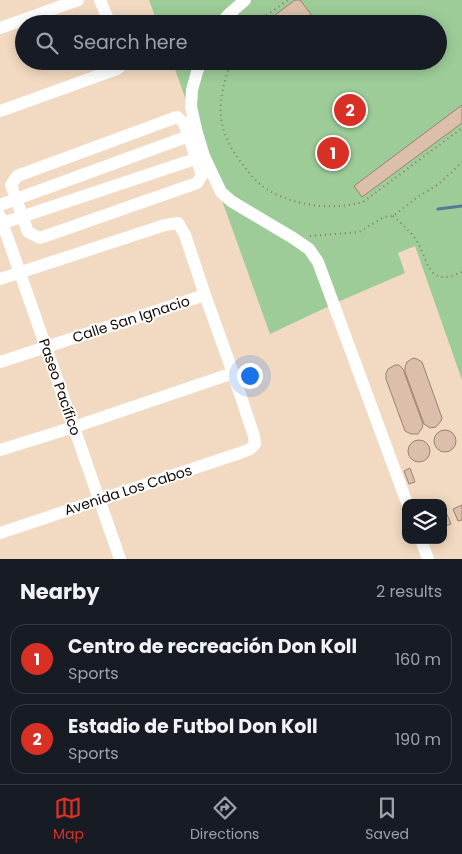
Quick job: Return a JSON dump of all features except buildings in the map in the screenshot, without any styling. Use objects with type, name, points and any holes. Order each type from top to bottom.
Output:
[{"type":"street","points":[[36,15],[78,0]]},
{"type":"street","points":[[100,0],[106,15]]},
{"type":"street","points":[[228,15],[245,0]]},
{"type":"street","points":[[0,28],[15,23]]},
{"type":"street","points":[[0,111],[114,70]]},
{"type":"street","points":[[193,134],[177,116],[17,176],[11,185],[28,232],[40,238],[197,183],[202,175],[200,157],[193,134],[191,107],[192,90],[198,70]]},
{"type":"street","points":[[0,205],[193,134]]},
{"type":"street","points":[[1,220],[22,217],[200,157]]},
{"type":"street","points":[[200,157],[225,197],[309,249],[318,262],[406,499]]},
{"type":"street","name":"Paseo Pacífico","points":[[1,220],[120,559]]},
{"type":"street","points":[[0,279],[165,225],[178,223],[185,235],[233,373],[0,450]]},
{"type":"street","name":"Calle San Ignacio","points":[[0,362],[205,295]]},
{"type":"street","name":"Avenida Los Cabos","points":[[0,533],[250,449],[255,444],[254,436],[233,373]]},
{"type":"street","points":[[422,544],[428,559]]},
{"type":"path","points":[[267,15],[288,0]]},
{"type":"path","points":[[228,70],[221,97],[221,117],[225,137],[234,153],[257,181],[269,191],[292,201],[325,206],[349,205],[363,202],[462,128]]},
{"type":"path","points":[[293,238],[359,232],[384,217],[393,216],[419,196],[436,186],[462,162]]},
{"type":"path","points":[[393,216],[411,233],[420,246],[427,264],[436,275],[445,278],[462,272]]},
{"type":"green space","points":[[149,0],[462,0],[462,380],[415,246],[398,253],[405,273],[270,334],[175,70],[447,70],[447,15],[155,15]]},
{"type":"waterway","points":[[438,209],[462,206]]},
{"type":"place","name":"Estadio de Futbol Don Koll","points":[[350,110]]},
{"type":"place","name":"Centro de recreación Don Koll","points":[[333,153]]}]
